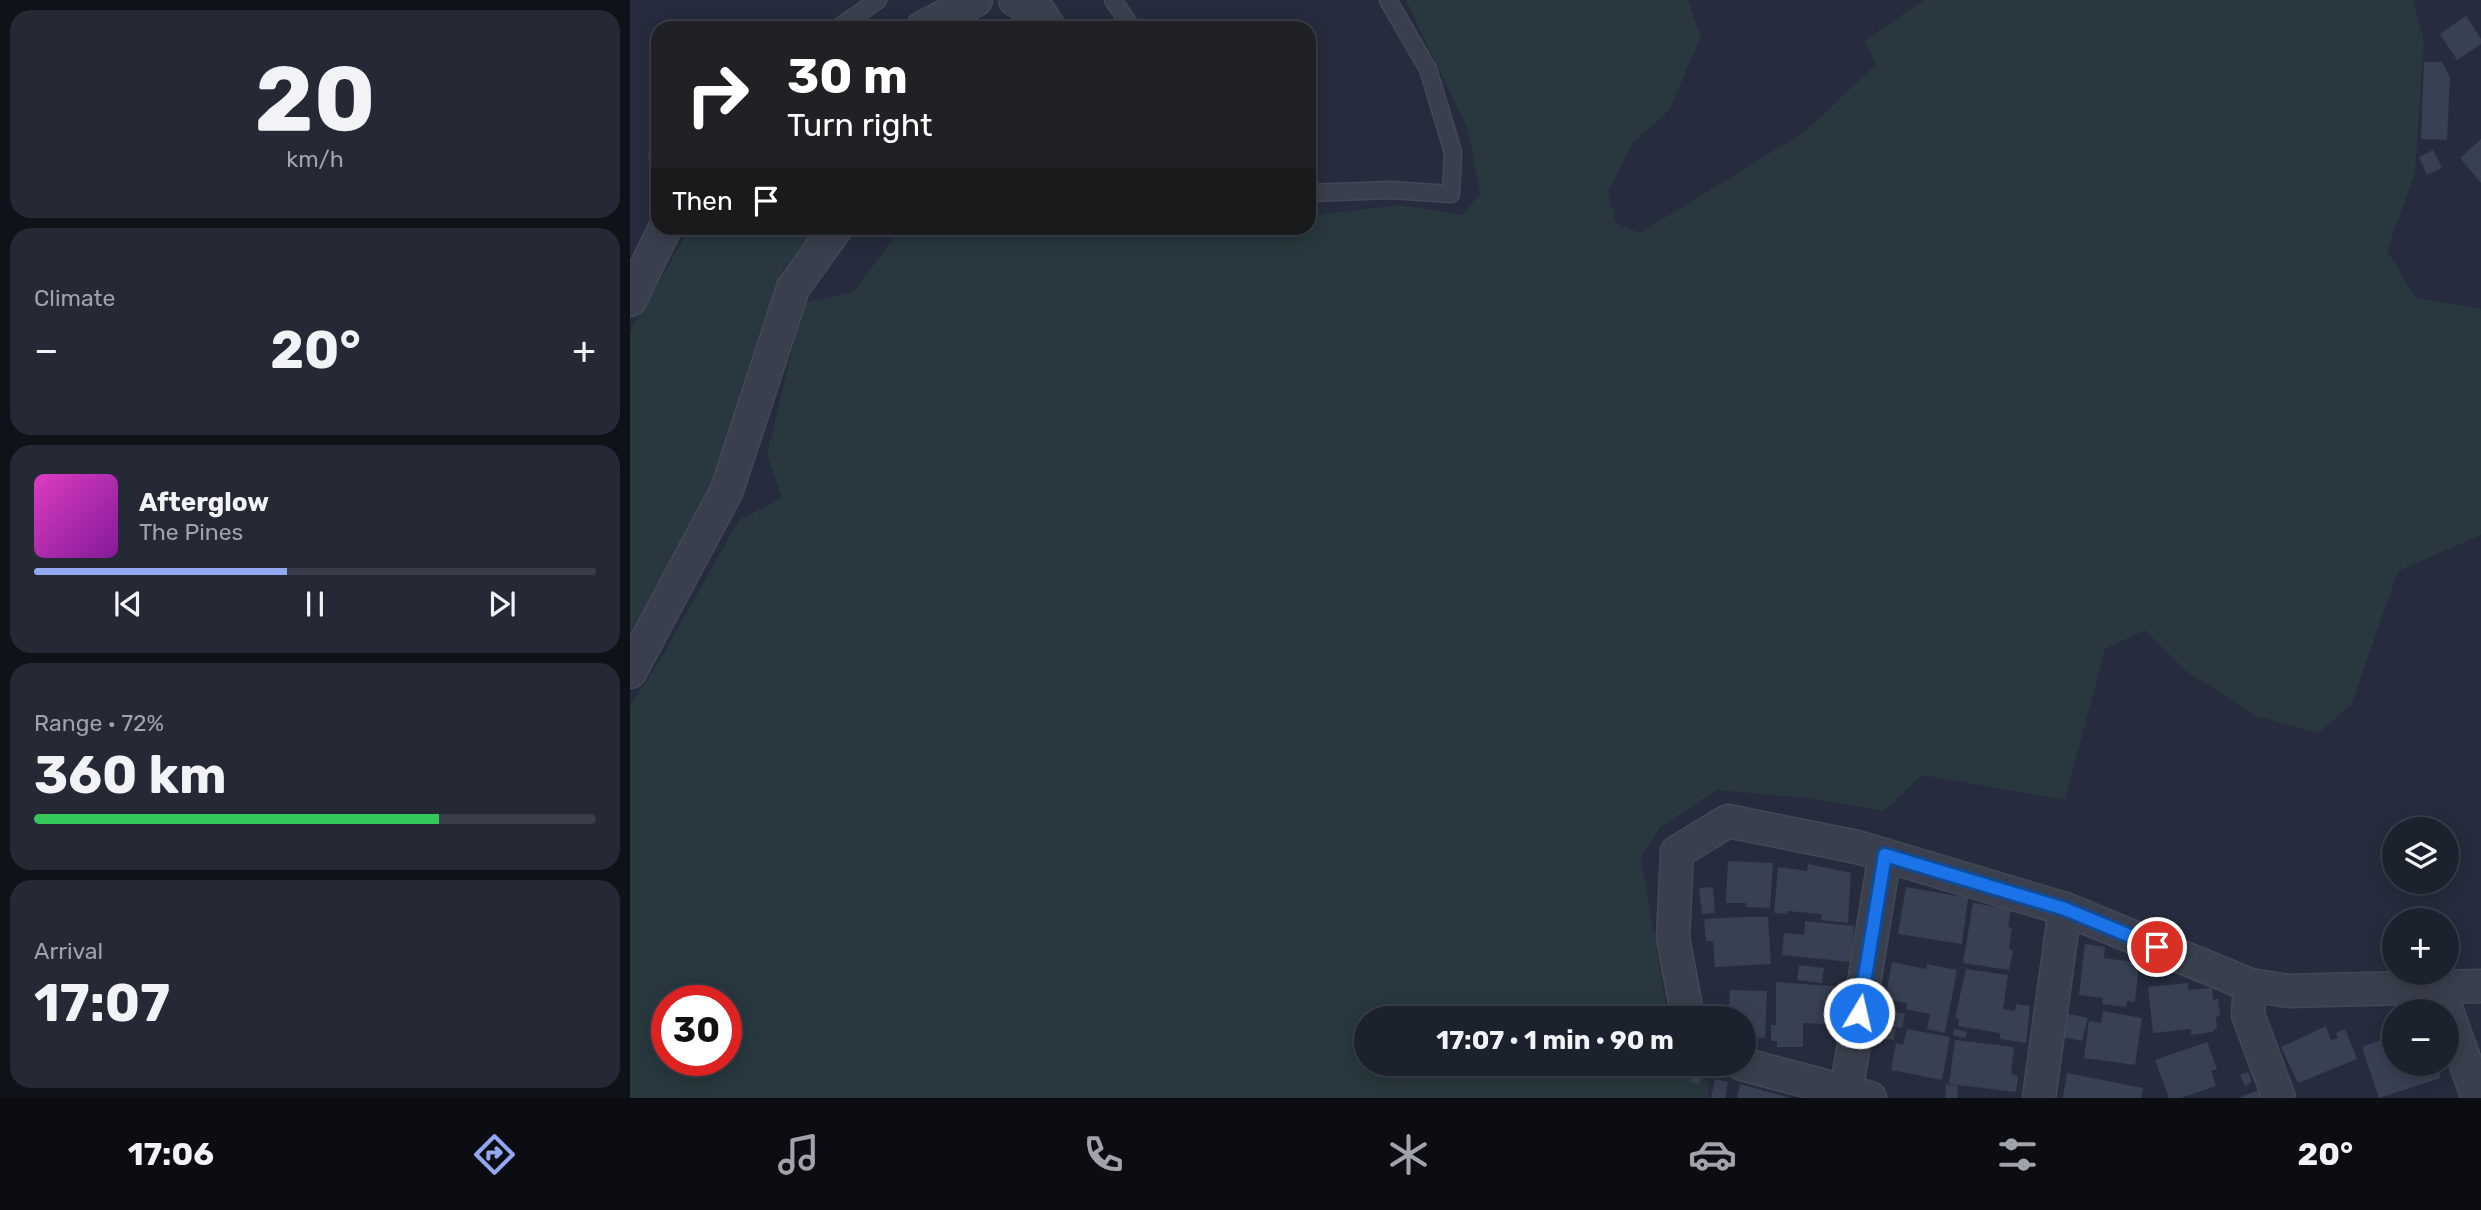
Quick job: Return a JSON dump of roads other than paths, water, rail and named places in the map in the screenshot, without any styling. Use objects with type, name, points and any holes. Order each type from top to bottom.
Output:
[{"type":"street","points":[[936,21],[976,0]]},
{"type":"street","points":[[1015,0],[1040,13],[1045,21]]},
{"type":"street","points":[[630,300],[662,235]]},
{"type":"street","points":[[630,673],[727,490],[793,288],[831,235]]},
{"type":"street","points":[[1686,1006],[1673,938],[1677,852],[1728,821],[1857,847],[2065,909],[2250,985],[2289,991],[2481,986]]},
{"type":"street","points":[[1756,1068],[1858,1095],[1885,855]]},
{"type":"street","points":[[2039,1098],[2065,909]]},
{"type":"street","points":[[2250,985],[2248,1015],[2279,1098]]},
{"type":"street","points":[[2438,986],[2478,1098]]},
{"type":"lane","points":[[848,21],[878,0]]},
{"type":"lane","points":[[1113,0],[1127,21]]},
{"type":"lane","points":[[1316,193],[1391,190],[1451,194],[1453,152],[1428,68],[1388,0]]}]
